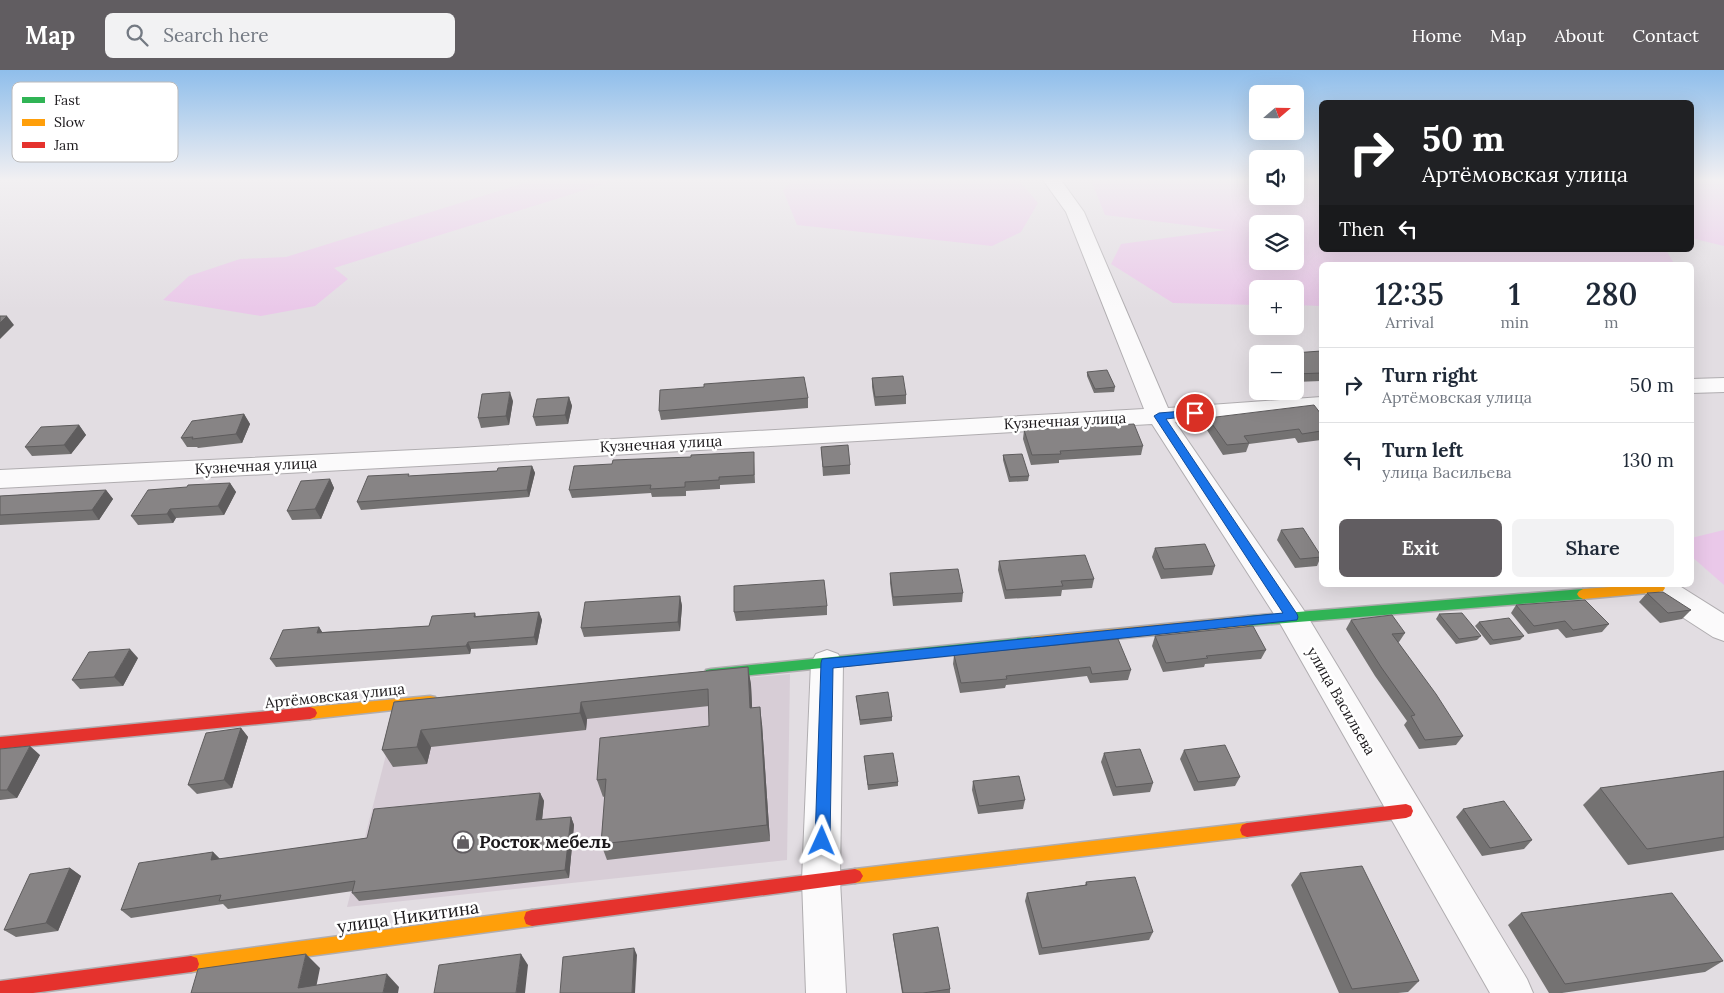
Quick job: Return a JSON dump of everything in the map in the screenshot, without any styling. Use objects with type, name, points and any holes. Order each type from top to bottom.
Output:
[{"type":"street","name":"улица Васильева","points":[[1080,223],[1159,416],[1292,617],[1513,993]]},
{"type":"street","points":[[1694,386],[1724,386]]},
{"type":"street","name":"Кузнечная улица","points":[[0,479],[1159,416],[1319,404]]},
{"type":"street","points":[[699,675],[1292,617],[1657,587],[1724,629]]},
{"type":"street","points":[[826,993],[821,880],[827,663]]},
{"type":"street","name":"Артёмовская улица","points":[[0,743],[443,700]]},
{"type":"street","name":"улица Никитина","points":[[0,989],[821,880],[1406,811]]},
{"type":"shaded area","points":[[395,223],[478,223],[334,268],[348,279],[315,306],[261,316],[163,300],[189,276],[240,259],[286,257]]},
{"type":"shaded area","points":[[796,223],[1026,223],[1021,232],[992,246],[797,225]]},
{"type":"shaded area","points":[[1170,223],[1249,223],[1249,270],[1304,270],[1304,223],[1319,223],[1319,252],[1667,252],[1673,262],[1319,262],[1319,306],[1304,305],[1304,280],[1249,280],[1249,305],[1173,303],[1111,264],[1121,244],[1226,230]]},
{"type":"shaded area","points":[[1694,223],[1724,223],[1724,246],[1694,239]]},
{"type":"shaded area","points":[[1724,530],[1724,585],[1694,559],[1694,537]]},
{"type":"shaded area","points":[[790,674],[787,860],[347,907],[398,708]]},
{"type":"building","points":[[0,316],[7,316],[0,323]]},
{"type":"building","points":[[1319,351],[1319,373],[1304,374],[1304,352]]},
{"type":"building","points":[[1107,370],[1115,387],[1095,389],[1087,372]]},
{"type":"building","points":[[903,376],[906,395],[875,397],[872,378]]},
{"type":"building","points":[[804,377],[808,398],[659,411],[660,390],[704,387],[704,384]]},
{"type":"building","points":[[510,392],[506,416],[478,418],[482,394]]},
{"type":"building","points":[[569,397],[565,415],[533,417],[537,399]]},
{"type":"building","points":[[1314,405],[1319,411],[1319,431],[1302,434],[1299,429],[1244,436],[1249,443],[1227,445],[1208,418]]},
{"type":"building","points":[[244,414],[236,434],[192,439],[193,437],[181,438],[192,421]]},
{"type":"building","points":[[1134,424],[1143,446],[1060,451],[1061,454],[1032,455],[1024,430]]},
{"type":"building","points":[[79,425],[64,445],[25,447],[41,427]]},
{"type":"building","points":[[848,445],[850,465],[823,467],[821,447]]},
{"type":"building","points":[[754,452],[754,475],[719,477],[719,480],[685,482],[685,487],[650,489],[651,485],[569,490],[574,466],[612,464],[613,460]]},
{"type":"building","points":[[1022,454],[1029,476],[1010,477],[1003,455]]},
{"type":"building","points":[[532,466],[527,490],[357,502],[368,476],[409,474],[408,476],[497,471],[498,468]]},
{"type":"building","points":[[330,479],[315,509],[287,511],[301,481]]},
{"type":"building","points":[[230,483],[218,506],[170,509],[167,514],[131,516],[148,490],[187,487],[188,485]]},
{"type":"building","points":[[106,490],[92,510],[0,515],[0,496]]},
{"type":"building","points":[[1303,528],[1319,553],[1319,557],[1300,559],[1281,530]]},
{"type":"building","points":[[1205,544],[1215,566],[1164,569],[1155,548]]},
{"type":"building","points":[[1085,555],[1094,579],[1061,581],[1063,586],[1006,590],[999,561]]},
{"type":"building","points":[[958,569],[963,593],[893,597],[890,573]]},
{"type":"building","points":[[824,580],[827,606],[734,612],[734,586]]},
{"type":"building","points":[[1663,592],[1691,610],[1668,613],[1647,593]]},
{"type":"building","points":[[680,596],[678,622],[581,628],[585,602]]},
{"type":"building","points":[[1585,600],[1609,624],[1573,630],[1565,621],[1534,626],[1516,605]]},
{"type":"building","points":[[539,612],[534,637],[468,642],[466,646],[270,659],[283,630],[319,627],[317,633],[429,626],[432,616],[475,613],[474,617]]},
{"type":"building","points":[[1462,613],[1481,636],[1459,639],[1439,614]]},
{"type":"building","points":[[1392,615],[1405,633],[1392,634],[1436,694],[1463,736],[1425,740],[1411,716],[1415,715],[1351,620]]},
{"type":"building","points":[[1509,618],[1524,636],[1493,640],[1479,622]]},
{"type":"building","points":[[1253,626],[1266,650],[1206,656],[1208,658],[1166,663],[1155,636]]},
{"type":"building","points":[[1118,639],[1131,670],[1092,674],[1090,667],[1006,676],[1007,679],[961,683],[954,655]]},
{"type":"building","points":[[130,649],[114,677],[72,680],[89,652]]},
{"type":"building","points":[[748,667],[750,708],[760,707],[767,825],[601,844],[606,779],[597,780],[600,738],[709,726],[708,689],[581,702],[580,713],[421,730],[417,747],[382,750],[394,702]]},
{"type":"building","points":[[888,692],[892,717],[860,720],[856,696]]},
{"type":"building","points":[[241,728],[224,780],[188,785],[206,733]]},
{"type":"building","points":[[1225,745],[1240,777],[1198,782],[1184,750]]},
{"type":"building","points":[[30,746],[7,790],[0,790],[0,749]]},
{"type":"building","points":[[1140,749],[1153,783],[1116,787],[1104,753]]},
{"type":"building","points":[[893,753],[898,782],[868,785],[864,756]]},
{"type":"building","points":[[1724,771],[1724,837],[1647,849],[1600,788]]},
{"type":"building","points":[[1019,776],[1025,800],[979,806],[973,781]]},
{"type":"building","points":[[540,793],[536,820],[571,817],[565,870],[352,893],[355,881],[219,901],[221,895],[121,910],[139,863],[213,852],[211,860],[367,838],[374,809]]},
{"type":"building","points":[[1504,801],[1532,840],[1490,848],[1463,809]]},
{"type":"building","points":[[1362,866],[1419,981],[1352,989],[1300,873]]},
{"type":"building","points":[[70,868],[46,923],[4,930],[30,874]]},
{"type":"building","points":[[1135,877],[1153,932],[1042,948],[1027,893],[1087,885],[1086,882]]},
{"type":"building","points":[[1672,893],[1723,961],[1565,984],[1521,913]]},
{"type":"building","points":[[938,927],[950,989],[923,993],[903,993],[893,934]]},
{"type":"building","points":[[634,948],[632,993],[560,993],[563,957]]},
{"type":"building","points":[[306,954],[298,988],[387,974],[383,993],[191,993],[198,969]]},
{"type":"building","points":[[521,954],[516,993],[434,993],[439,965]]},
{"type":"traffic: fast","points":[[1248,621],[1583,594]]},
{"type":"traffic: fast","points":[[711,674],[1032,642]]},
{"type":"traffic: slow","points":[[1583,594],[1659,588]]},
{"type":"traffic: slow","points":[[1032,642],[1248,621]]},
{"type":"traffic: slow","points":[[310,713],[430,701]]},
{"type":"traffic: slow","points":[[855,876],[1247,830]]},
{"type":"traffic: slow","points":[[191,964],[532,918]]},
{"type":"traffic: jam","points":[[0,743],[310,713]]},
{"type":"traffic: jam","points":[[1247,830],[1406,811]]},
{"type":"traffic: jam","points":[[532,918],[855,876]]},
{"type":"traffic: jam","points":[[0,989],[191,964]]},
{"type":"place","name":"Росток мебель","points":[[463,842]]},
{"type":"route","points":[[822,841],[827,663],[1292,617],[1159,416],[1195,413]]}]
